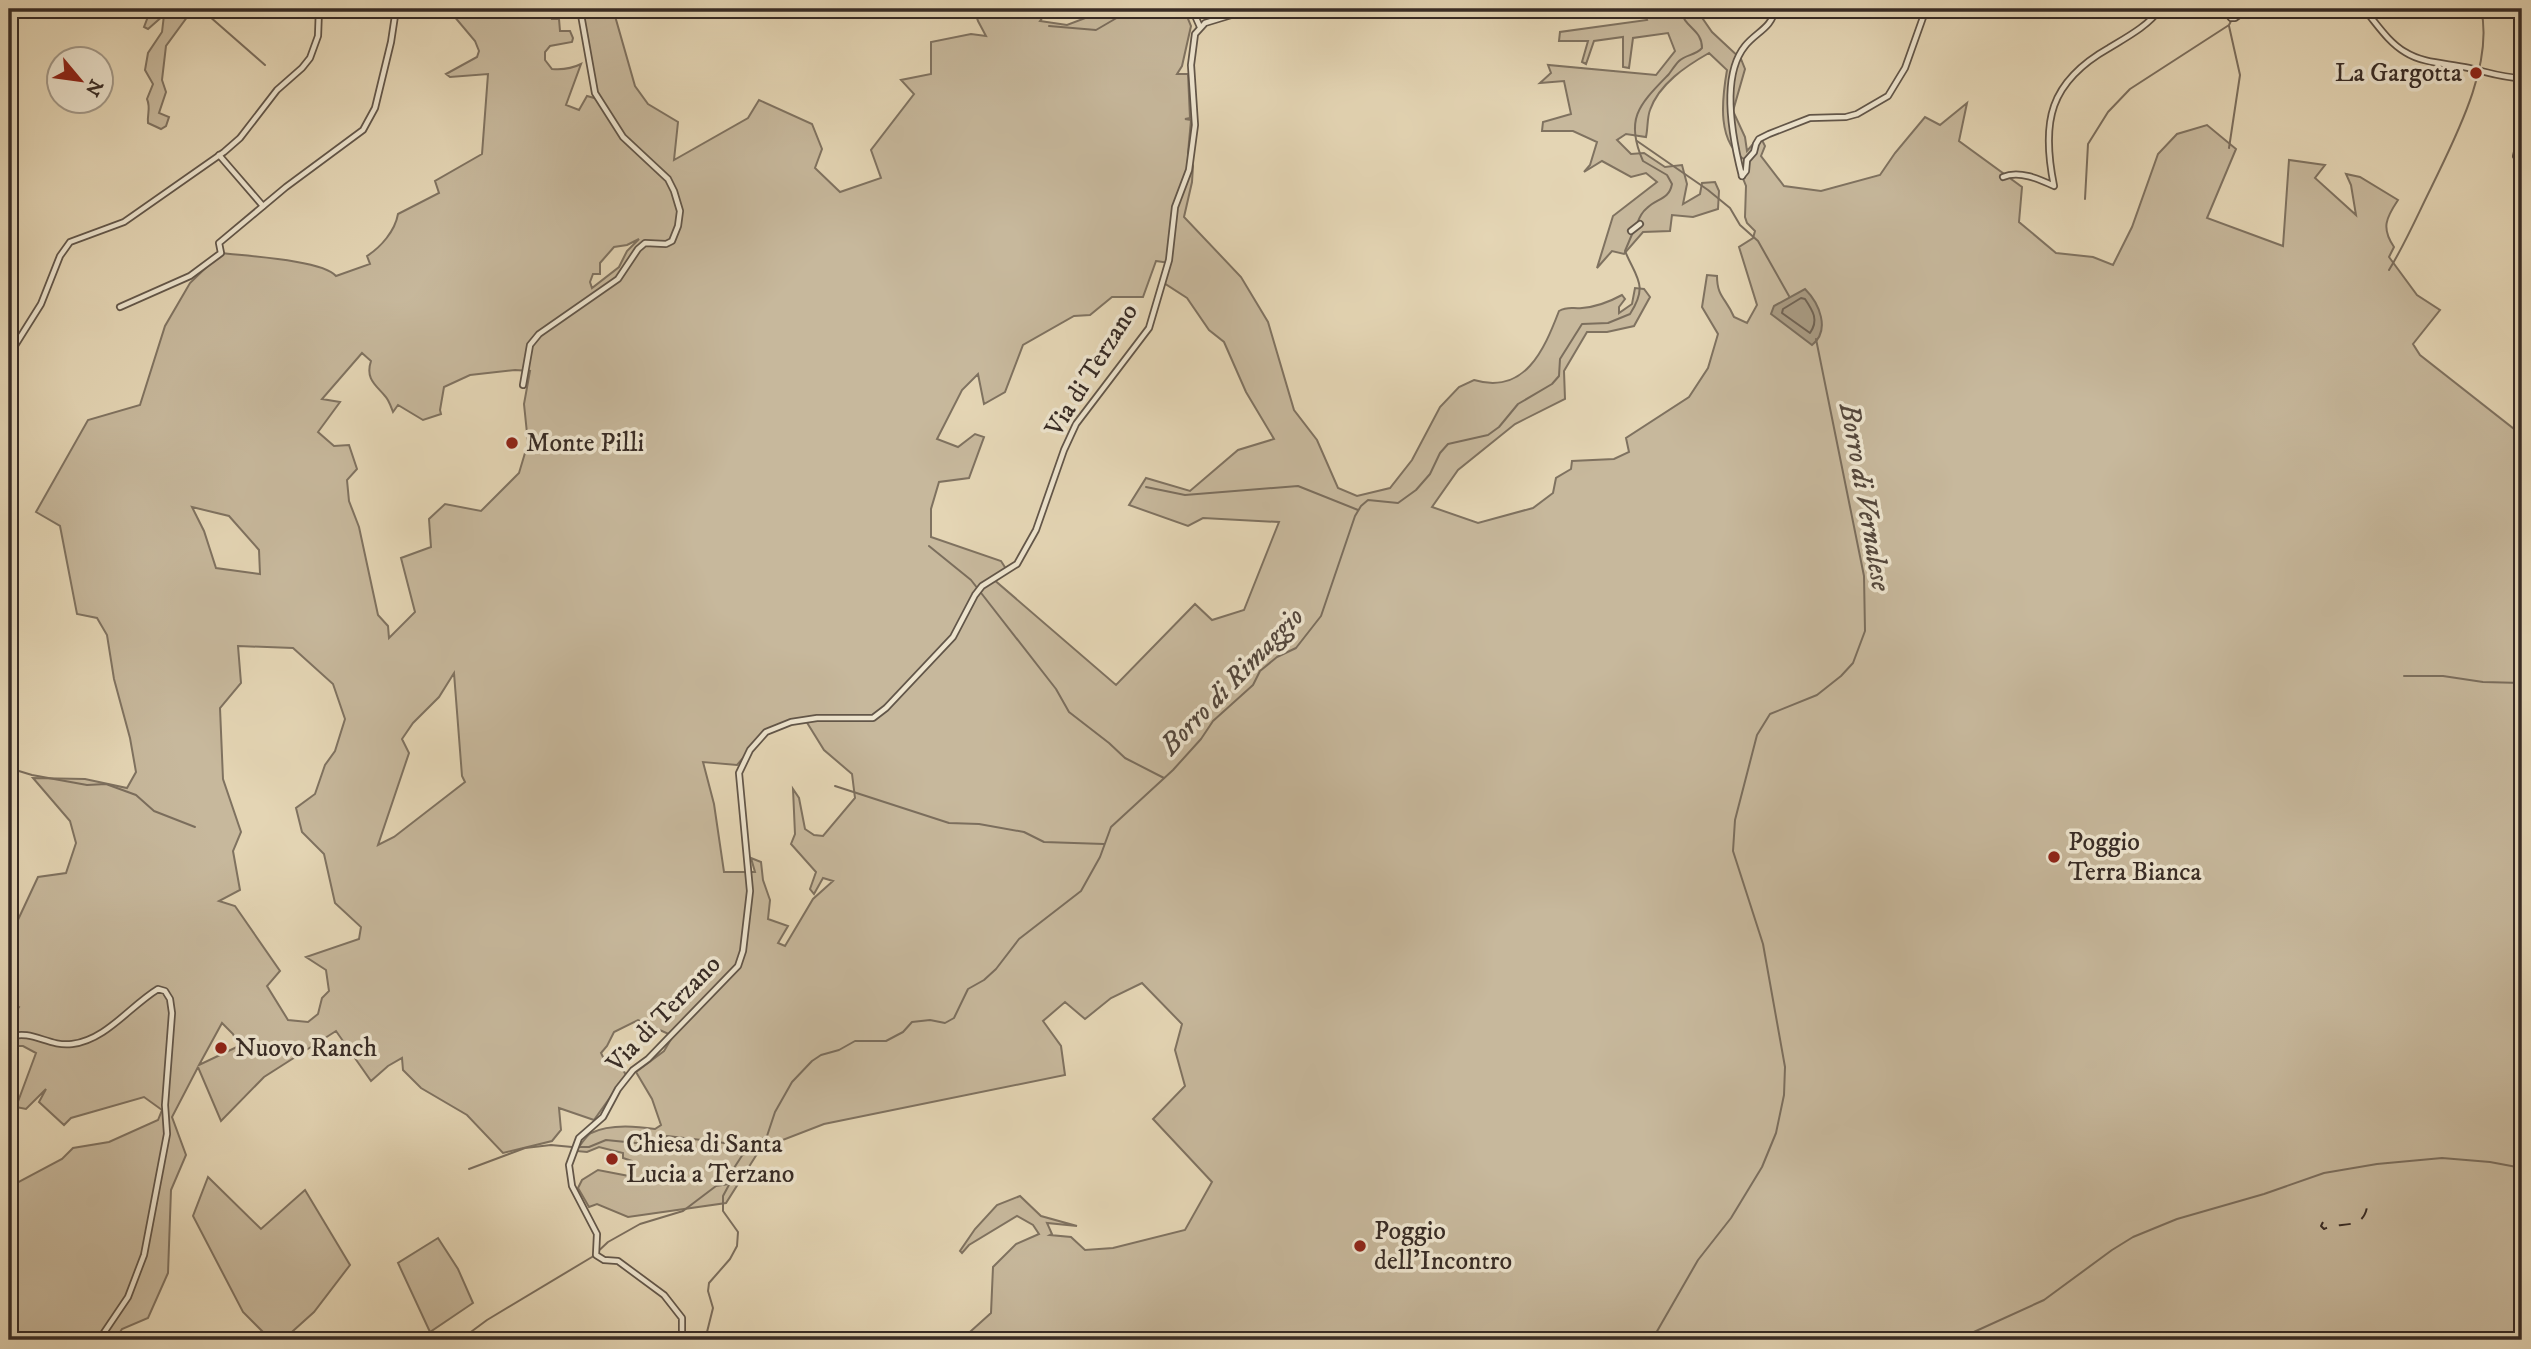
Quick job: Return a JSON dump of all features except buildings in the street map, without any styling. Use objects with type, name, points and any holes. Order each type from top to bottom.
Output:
[{"type":"street","points":[[9,355],[41,304],[60,256],[70,242],[124,222],[240,138],[276,90],[310,58],[318,36],[319,9]]},
{"type":"street","points":[[120,307],[190,276],[221,253],[219,243],[363,130],[375,108],[396,9]]},
{"type":"street","points":[[523,386],[530,345],[539,334],[618,279],[645,243],[666,244],[672,241],[678,226],[680,211],[668,179],[623,137],[596,93],[580,9]]},
{"type":"street","points":[[1192,9],[1200,27],[1205,23],[1251,9]]},
{"type":"street","points":[[1775,9],[1774,17],[1766,28],[1741,51],[1731,83],[1730,105],[1736,154],[1742,176],[1746,171],[1747,160],[1759,139],[1810,118],[1857,114],[1888,96],[1896,87],[1905,68],[1926,9]]},
{"type":"street","points":[[2003,177],[2009,174],[2021,175],[2054,186],[2048,142],[2054,107],[2061,88],[2099,55],[2146,24],[2160,9]]},
{"type":"street","points":[[2224,9],[2231,18],[2247,9]]},
{"type":"street","points":[[2364,9],[2381,31],[2405,52],[2423,60],[2470,68],[2506,78],[2522,78]]},
{"type":"street","name":"Via di Terzano","points":[[682,1340],[682,1318],[669,1300],[618,1261],[604,1260],[596,1255],[597,1234],[569,1177],[573,1150],[579,1138],[603,1117],[618,1089],[633,1070],[649,1059],[738,966],[743,951],[750,891],[739,773],[750,750],[766,732],[791,722],[817,718],[873,718],[886,708],[953,637],[982,586],[1017,564],[1030,543],[1060,459],[1076,424],[1127,359],[1154,315],[1169,260],[1175,207],[1189,170],[1195,125],[1191,65],[1195,34],[1200,27]]},
{"type":"street","points":[[2522,132],[2516,156],[2522,159]]},
{"type":"street","points":[[219,155],[263,206]]},
{"type":"street","points":[[1631,231],[1640,224]]},
{"type":"street","points":[[9,1037],[29,1034],[54,1044],[75,1044],[98,1035],[159,989],[165,991],[170,999],[172,1013],[165,1105],[167,1129],[144,1255],[128,1297],[99,1340]]},
{"type":"shaded area","points":[[151,9],[193,9],[166,46],[162,80],[166,92],[159,113],[169,117],[166,126],[161,129],[148,123],[147,99],[153,84],[145,70],[148,53],[162,32],[164,15],[148,29],[144,27]]},
{"type":"shaded area","points":[[448,9],[497,9],[511,16],[511,9],[562,9],[553,11],[552,19],[559,19],[560,31],[570,31],[572,42],[550,46],[545,52],[545,60],[552,69],[567,69],[581,64],[566,105],[579,110],[587,96],[598,99],[580,9],[613,9],[635,86],[648,104],[678,122],[674,160],[748,118],[759,100],[812,124],[822,149],[815,168],[840,192],[881,178],[871,150],[914,94],[901,80],[931,74],[931,42],[971,34],[986,36],[974,9],[1049,9],[1040,21],[1067,25],[1109,9],[1184,9],[1191,26],[1182,66],[1177,74],[1188,74],[1190,118],[1185,119],[1191,120],[1188,153],[1193,166],[1184,217],[1241,277],[1268,322],[1294,410],[1317,440],[1338,488],[1357,496],[1390,488],[1412,460],[1440,407],[1459,387],[1474,380],[1492,383],[1507,381],[1519,375],[1539,354],[1559,311],[1592,306],[1622,295],[1625,299],[1619,307],[1619,313],[1632,304],[1635,288],[1644,289],[1650,297],[1634,326],[1607,332],[1587,332],[1564,371],[1565,399],[1515,424],[1458,470],[1432,507],[1478,523],[1533,508],[1553,493],[1556,478],[1571,469],[1572,461],[1614,459],[1629,452],[1626,438],[1689,397],[1708,368],[1718,334],[1702,307],[1707,275],[1717,276],[1720,293],[1734,317],[1747,323],[1757,305],[1739,247],[1753,238],[1755,231],[1745,217],[1746,186],[1742,176],[1747,161],[1730,144],[1726,132],[1723,107],[1727,70],[1709,53],[1691,64],[1667,84],[1654,101],[1649,113],[1646,137],[1626,134],[1617,140],[1631,154],[1644,153],[1665,167],[1682,165],[1687,184],[1683,204],[1700,194],[1702,183],[1715,182],[1719,191],[1718,209],[1693,217],[1672,215],[1670,231],[1643,232],[1624,254],[1612,251],[1597,268],[1613,216],[1657,182],[1646,173],[1631,177],[1602,161],[1584,172],[1590,165],[1597,142],[1573,131],[1542,131],[1543,122],[1571,114],[1564,81],[1540,83],[1551,73],[1548,65],[1656,75],[1675,51],[1668,33],[1633,38],[1629,68],[1623,67],[1623,37],[1594,41],[1586,64],[1582,62],[1588,41],[1559,41],[1560,32],[1647,20],[1643,9],[1656,9],[1658,12],[1696,9],[1712,32],[1741,59],[1745,69],[1733,111],[1745,137],[1747,151],[1760,136],[1765,146],[1761,156],[1784,186],[1821,191],[1880,175],[1925,117],[1940,125],[1967,103],[1959,141],[2022,187],[2019,222],[2056,253],[2093,257],[2113,265],[2132,227],[2158,154],[2177,134],[2207,125],[2236,149],[2207,218],[2283,246],[2289,160],[2325,165],[2315,178],[2356,215],[2351,185],[2346,174],[2360,177],[2398,200],[2390,212],[2386,229],[2394,247],[2389,257],[2417,295],[2440,310],[2413,344],[2420,355],[2518,432],[2522,427],[2522,1340],[961,1340],[991,1313],[993,1267],[1016,1244],[1039,1234],[1033,1225],[1017,1216],[969,1245],[962,1253],[960,1251],[975,1229],[997,1205],[1020,1196],[1041,1216],[1077,1226],[1047,1223],[1052,1234],[1050,1235],[1071,1237],[1085,1250],[1113,1248],[1185,1230],[1212,1182],[1153,1119],[1185,1086],[1175,1050],[1182,1024],[1142,983],[1111,998],[1085,1019],[1065,1002],[1043,1021],[1061,1046],[1065,1075],[824,1124],[775,1143],[764,1143],[726,1203],[628,1217],[597,1204],[589,1207],[578,1188],[582,1180],[598,1170],[629,1176],[632,1161],[623,1158],[623,1153],[599,1147],[587,1152],[576,1151],[591,1133],[598,1130],[623,1126],[655,1129],[661,1125],[652,1099],[636,1072],[664,1051],[673,1036],[638,1020],[614,1032],[601,1053],[605,1061],[619,1063],[626,1075],[594,1120],[559,1108],[561,1130],[552,1141],[503,1153],[467,1115],[421,1088],[403,1070],[402,1058],[371,1081],[336,1031],[264,1077],[221,1121],[198,1067],[172,1117],[186,1155],[171,1190],[168,1273],[148,1318],[122,1329],[115,1340],[9,1340],[9,1187],[62,1159],[73,1148],[109,1142],[158,1120],[162,1110],[144,1097],[71,1118],[64,1125],[39,1102],[46,1089],[26,1109],[16,1107],[36,1053],[23,1046],[9,1046],[9,1021],[19,1007],[9,1001],[9,939],[38,877],[66,873],[76,843],[70,821],[33,778],[85,779],[127,788],[136,772],[114,679],[107,635],[97,618],[77,614],[60,526],[36,512],[88,420],[140,405],[165,326],[190,283],[221,253],[300,262],[336,276],[370,264],[367,256],[387,238],[398,214],[439,193],[435,181],[482,154],[488,74],[450,77],[446,74],[477,57],[479,51],[475,41]],"holes":[[[639,239],[627,251],[619,267],[592,288],[590,282],[593,274],[600,274],[600,263],[614,247]],[[1156,261],[1170,263],[1164,283],[1187,298],[1209,330],[1224,342],[1246,392],[1274,439],[1238,450],[1190,491],[1146,478],[1129,505],[1188,526],[1203,518],[1279,522],[1244,610],[1212,620],[1195,604],[1116,685],[992,578],[1008,572],[1001,561],[931,537],[931,509],[939,482],[969,478],[984,437],[975,434],[958,447],[937,439],[962,390],[978,374],[984,404],[1005,392],[1023,345],[1074,316],[1090,315],[1112,297],[1143,297]],[[362,353],[371,361],[370,377],[388,399],[393,412],[398,405],[423,420],[441,414],[444,387],[470,375],[530,371],[524,404],[528,443],[519,473],[481,511],[445,504],[429,519],[431,547],[401,558],[415,612],[389,638],[388,626],[378,615],[359,527],[349,501],[347,480],[357,469],[349,445],[334,446],[318,432],[340,402],[322,399]],[[192,507],[229,516],[259,550],[260,574],[216,568],[204,531]],[[238,646],[293,648],[333,684],[345,719],[335,751],[325,765],[315,794],[296,808],[302,832],[324,854],[335,903],[361,927],[359,939],[306,957],[326,970],[329,991],[322,998],[318,1014],[308,1022],[288,1020],[267,986],[280,971],[235,906],[219,901],[240,890],[233,851],[241,832],[223,779],[220,708],[241,683]],[[454,673],[462,776],[465,782],[394,837],[378,845],[409,753],[402,739],[413,723],[439,697]],[[806,721],[824,750],[852,774],[855,798],[823,836],[814,835],[805,829],[799,798],[793,789],[795,834],[791,844],[816,872],[810,889],[814,894],[823,878],[833,881],[813,899],[785,946],[778,943],[788,926],[768,919],[770,900],[763,880],[761,862],[751,858],[755,872],[724,872],[714,804],[703,762],[737,765],[759,740],[783,726]],[[222,1023],[233,1034],[239,1046],[199,1065]]]},
{"type":"shaded area","points":[[208,1177],[261,1229],[305,1190],[350,1265],[314,1312],[283,1340],[271,1340],[243,1312],[193,1216]]},
{"type":"shaded area","points":[[438,1238],[458,1269],[473,1303],[430,1332],[398,1263]]},
{"type":"water","points":[[1805,289],[1815,302],[1822,324],[1818,339],[1812,345],[1771,314],[1774,306]]},
{"type":"waterway","points":[[201,9],[265,65]]},
{"type":"waterway","points":[[1049,26],[1096,30],[1132,9]]},
{"type":"waterway","name":"Borro di Rimaggio","points":[[1637,224],[1644,211],[1665,196],[1672,184],[1667,175],[1643,161],[1635,133],[1638,113],[1650,94],[1679,61],[1702,48],[1699,37],[1682,16],[1680,9]]},
{"type":"waterway","points":[[2234,16],[2238,9]]},
{"type":"waterway","points":[[2389,270],[2441,168],[2470,101],[2482,54],[2484,31],[2481,9]]},
{"type":"waterway","points":[[2085,199],[2088,144],[2108,112],[2130,89],[2229,25],[2231,21]]},
{"type":"waterway","points":[[2229,26],[2240,75],[2229,148]]},
{"type":"waterway","name":"Borro di Vernalese","points":[[1637,141],[1730,208],[1740,225],[1758,241],[1789,296]]},
{"type":"waterway","name":"Borro di Rimaggio","points":[[705,1340],[713,1308],[708,1291],[709,1283],[730,1259],[737,1246],[738,1232],[723,1211],[723,1196],[730,1183],[732,1171],[747,1148],[767,1136],[775,1112],[792,1082],[821,1055],[839,1050],[855,1041],[886,1041],[903,1032],[912,1022],[930,1020],[945,1023],[954,1018],[968,989],[996,969],[1019,939],[1081,891],[1100,857],[1111,827],[1173,770],[1213,721],[1253,685],[1260,671],[1277,657],[1296,648],[1321,616],[1355,516],[1361,506],[1368,500],[1398,503],[1416,490],[1430,474],[1440,453],[1448,444],[1488,435],[1499,427],[1518,404],[1552,384],[1559,376],[1560,359],[1582,324],[1608,323],[1630,314],[1640,288],[1625,251],[1633,232]]},
{"type":"waterway","name":"Borro di Vernalese","points":[[1652,1340],[1698,1260],[1731,1218],[1762,1167],[1776,1133],[1784,1095],[1785,1067],[1763,944],[1733,851],[1735,820],[1757,735],[1770,714],[1817,695],[1841,676],[1853,663],[1865,631],[1864,576],[1816,339]]},
{"type":"waterway","points":[[1146,487],[1185,495],[1298,486],[1358,510]]},
{"type":"waterway","points":[[929,546],[971,580],[1056,689],[1069,712],[1125,758],[1164,778]]},
{"type":"waterway","points":[[2404,676],[2443,676],[2483,682],[2522,683]]},
{"type":"waterway","points":[[9,768],[87,785],[106,784],[136,795],[154,811],[195,827]]},
{"type":"waterway","points":[[835,786],[949,823],[979,824],[1024,832],[1044,842],[1104,844]]},
{"type":"waterway","points":[[578,1147],[589,1147],[606,1140],[646,1144],[667,1136],[747,1148]]},
{"type":"waterway","points":[[469,1169],[525,1148],[551,1145],[572,1147]]},
{"type":"waterway","points":[[1965,1336],[2044,1300],[2133,1237],[2177,1219],[2264,1194],[2324,1173],[2377,1164],[2442,1158],[2522,1168]]},
{"type":"waterway","points":[[460,1340],[487,1320],[592,1257],[608,1242],[640,1224],[683,1211],[716,1186],[729,1184]]},
{"type":"railway","points":[[2323,1222],[2321,1226],[2324,1229],[2356,1222],[2365,1215],[2367,1207]]},
{"type":"place","name":"La Gargotta","points":[[2476,73]]},
{"type":"place","name":"Monte Pilli","points":[[512,443]]},
{"type":"place","name":"Poggio Terra Bianca","points":[[2054,857]]},
{"type":"place","name":"Nuovo Ranch","points":[[221,1048]]},
{"type":"place","name":"Chiesa di Santa Lucia a Terzano","points":[[612,1159]]},
{"type":"place","name":"Poggio dell'Incontro","points":[[1360,1246]]}]
